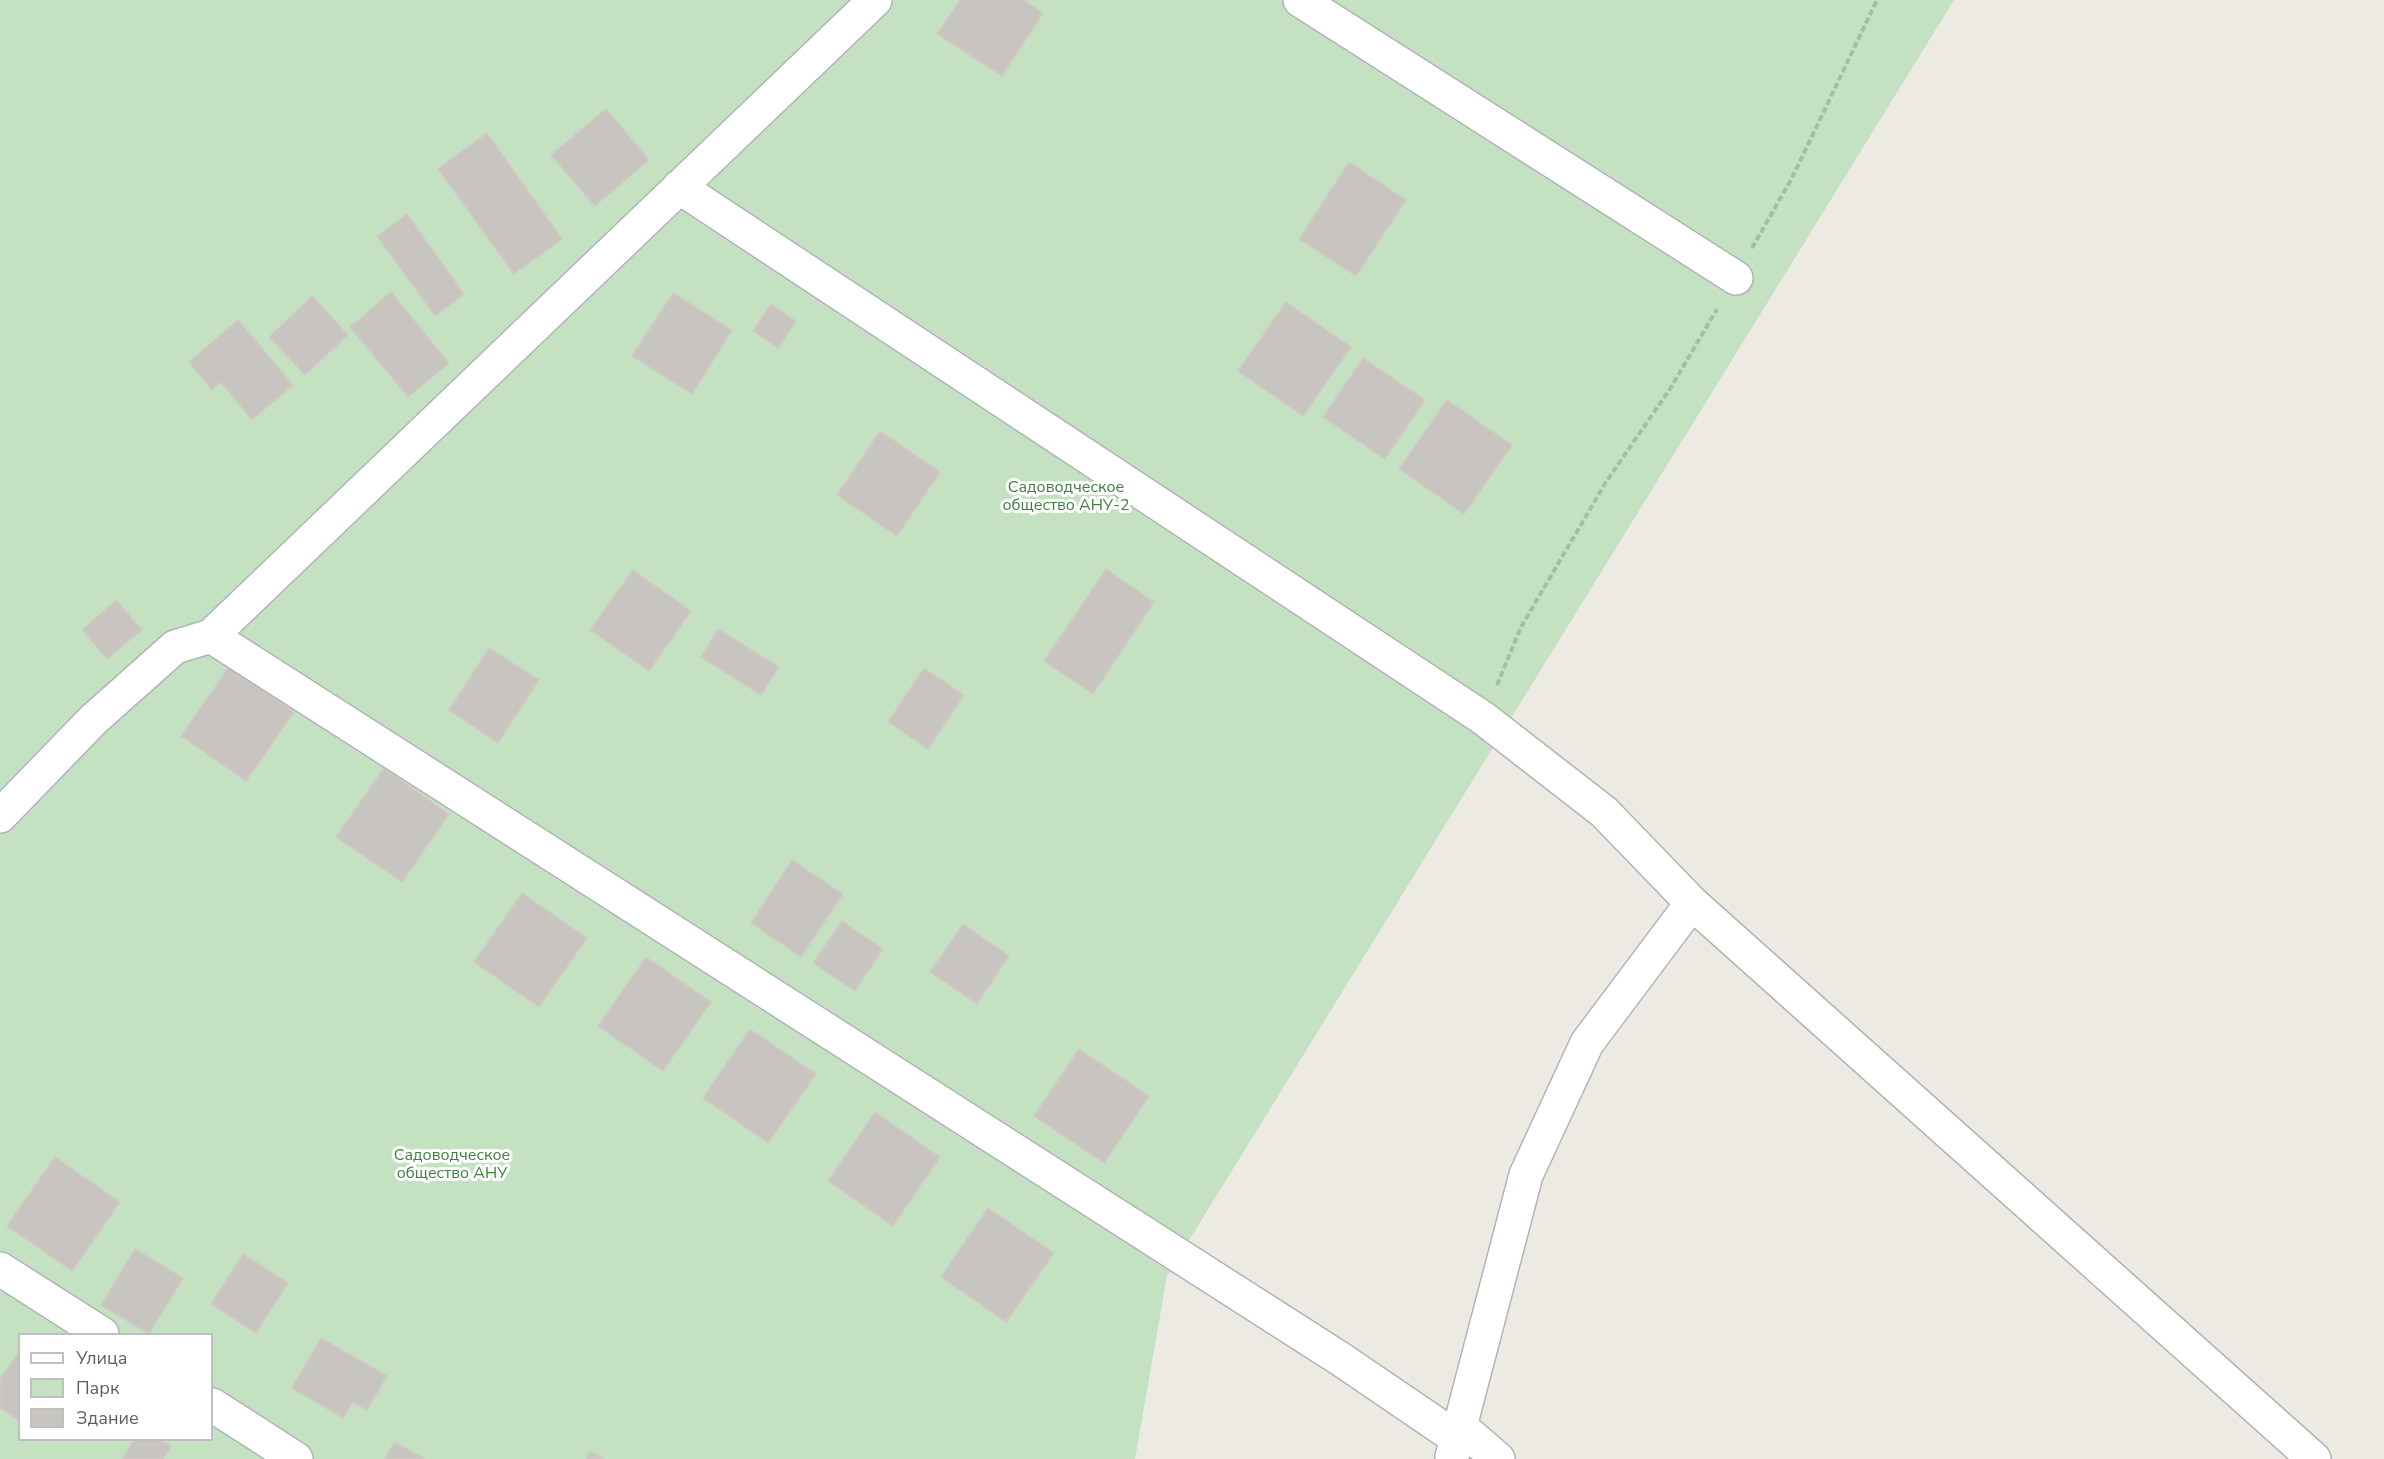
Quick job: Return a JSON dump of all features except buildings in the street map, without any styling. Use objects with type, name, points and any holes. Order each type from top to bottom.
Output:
[{"type":"street","points":[[0,816],[93,720],[175,647],[211,636],[875,0]]},
{"type":"street","points":[[1300,0],[1736,278]]},
{"type":"street","points":[[679,188],[1483,718],[1604,812],[1692,903],[2314,1459]]},
{"type":"street","points":[[211,636],[1342,1360],[1457,1442],[1498,1459]]},
{"type":"street","points":[[1457,1442],[1526,1175],[1587,1043],[1692,903]]},
{"type":"street","points":[[0,1269],[99,1333]]},
{"type":"street","points":[[213,1406],[296,1459]]},
{"type":"path","points":[[1483,718],[1527,618],[1606,482],[1670,389],[1792,178],[1877,0]]},
{"type":"green space","points":[[0,0],[1954,0],[1167,1276],[1135,1459],[0,1459]]},
{"type":"park label","name":"Садоводческое общество АНУ-2","points":[[1066,497]]},
{"type":"park label","name":"Садоводческое общество АНУ","points":[[452,1165]]}]
